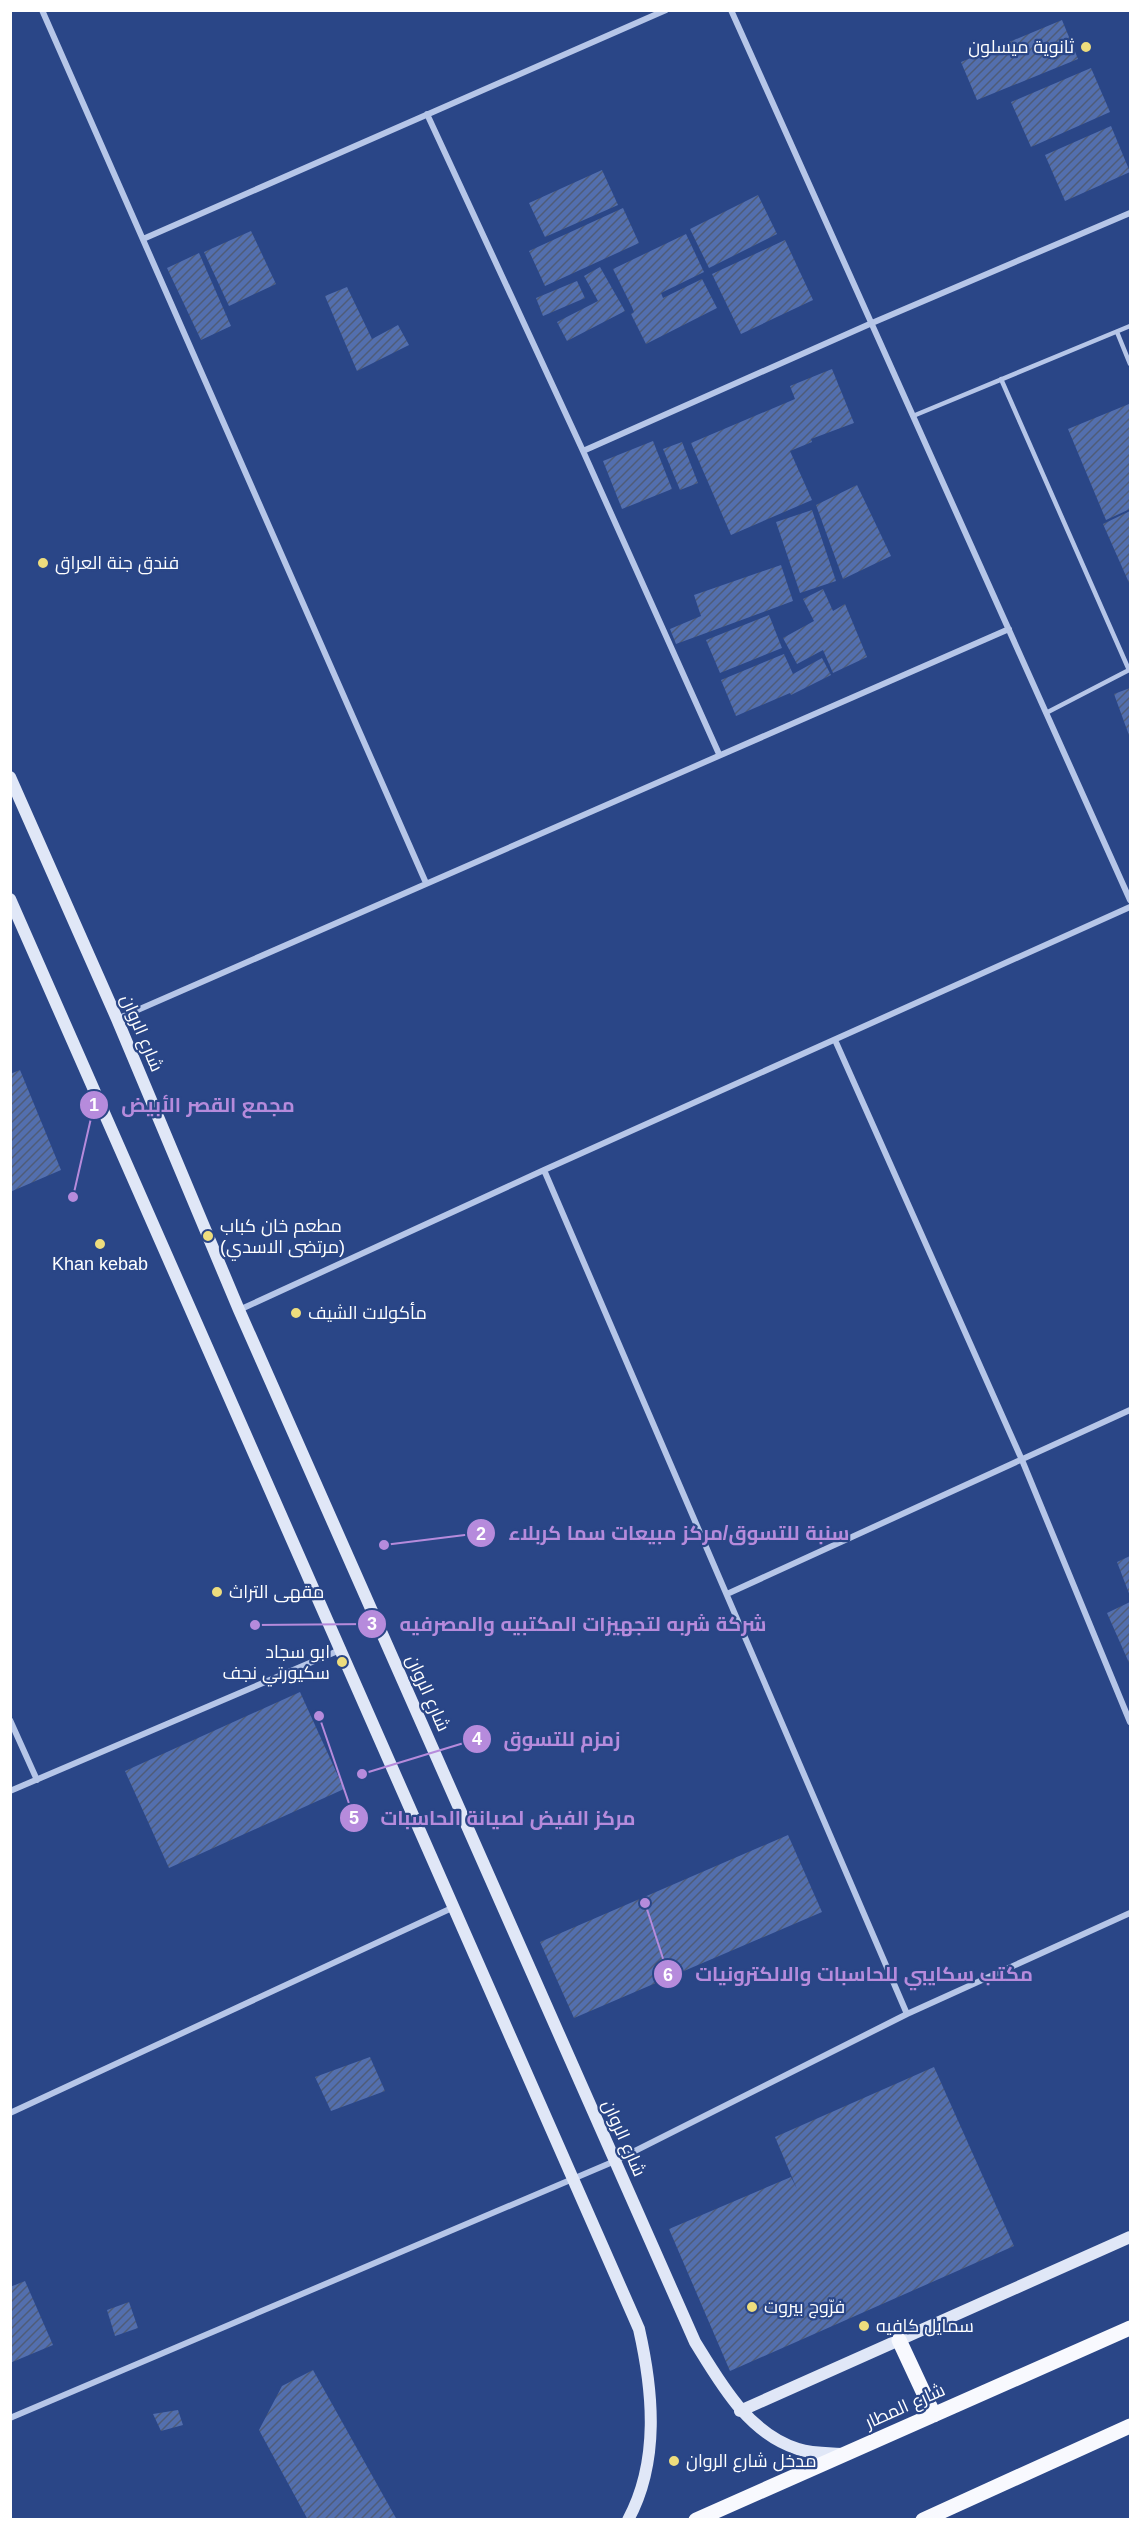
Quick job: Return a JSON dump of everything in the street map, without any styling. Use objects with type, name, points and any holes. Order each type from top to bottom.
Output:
[{"type":"main road","name":"شارع المطار","points":[[696,2520],[1131,2328]]},
{"type":"main road","points":[[899,2340],[934,2415]]},
{"type":"main road","points":[[923,2520],[1131,2426]]},
{"type":"street","points":[[42,10],[426,883]]},
{"type":"street","points":[[143,239],[666,10]]},
{"type":"street","points":[[731,10],[1131,900]]},
{"type":"street","points":[[427,114],[583,452],[718,754]]},
{"type":"street","points":[[583,452],[872,323],[1131,213]]},
{"type":"street","points":[[117,1019],[718,754],[1009,629]]},
{"type":"street","name":"شارع الروان","points":[[10,777],[117,1019],[239,1310],[695,2342],[740,2410],[774,2438],[799,2450],[844,2454]]},
{"type":"street","points":[[10,900],[639,2329],[649,2373],[652,2416],[648,2460],[637,2503],[628,2520]]},
{"type":"street","points":[[239,1310],[544,1170],[1131,907]]},
{"type":"street","points":[[835,1040],[1022,1460],[1131,1722]]},
{"type":"street","points":[[544,1170],[907,2014]]},
{"type":"street","points":[[727,1594],[1131,1410]]},
{"type":"street","points":[[10,1791],[341,1650]]},
{"type":"street","points":[[10,1720],[37,1779]]},
{"type":"street","points":[[10,2113],[454,1907]]},
{"type":"street","points":[[10,2418],[615,2161],[907,2014],[1131,1913]]},
{"type":"street","points":[[740,2410],[1131,2237]]},
{"type":"lane","points":[[913,416],[1131,326]]},
{"type":"lane","points":[[1118,332],[1131,364]]},
{"type":"lane","points":[[1001,380],[1130,670],[1047,713]]},
{"type":"building","points":[[1062,20],[1078,59],[977,100],[961,62]]},
{"type":"building","points":[[1091,68],[1110,112],[1031,147],[1011,102]]},
{"type":"building","points":[[1111,126],[1130,172],[1065,201],[1045,155]]},
{"type":"building","points":[[602,170],[618,205],[545,237],[529,203]]},
{"type":"building","points":[[758,195],[777,234],[709,268],[690,229]]},
{"type":"building","points":[[623,208],[639,243],[545,286],[529,251]]},
{"type":"building","points":[[251,231],[276,284],[229,306],[204,252]]},
{"type":"building","points":[[686,234],[704,272],[661,293],[663,298],[702,279],[717,308],[646,344],[631,314],[634,312],[632,307],[613,269]]},
{"type":"building","points":[[785,240],[813,300],[741,334],[712,274]]},
{"type":"building","points":[[199,253],[231,326],[201,340],[167,268]]},
{"type":"building","points":[[600,267],[625,311],[567,341],[557,322],[598,301],[584,276]]},
{"type":"building","points":[[577,281],[585,298],[543,316],[536,298]]},
{"type":"building","points":[[347,287],[372,339],[398,325],[409,345],[357,371],[325,296]]},
{"type":"building","points":[[832,369],[854,423],[811,439],[812,442],[790,451],[812,500],[731,535],[691,443],[795,399],[790,386]]},
{"type":"building","points":[[1129,404],[1130,509],[1106,520],[1068,429]]},
{"type":"building","points":[[653,441],[672,489],[622,509],[603,461]]},
{"type":"building","points":[[682,442],[698,483],[680,490],[663,449]]},
{"type":"building","points":[[857,485],[891,556],[843,579],[816,505]]},
{"type":"building","points":[[812,510],[836,581],[800,593],[776,522]]},
{"type":"building","points":[[1130,511],[1130,585],[1103,524]]},
{"type":"building","points":[[781,565],[793,601],[676,644],[670,629],[701,616],[694,595]]},
{"type":"building","points":[[823,589],[833,611],[845,604],[867,657],[833,673],[823,650],[797,664],[783,638],[814,621],[803,599]]},
{"type":"building","points":[[769,615],[782,648],[720,673],[706,640]]},
{"type":"building","points":[[784,654],[793,674],[822,658],[831,675],[791,695],[790,693],[736,716],[721,680]]},
{"type":"building","points":[[1130,688],[1130,738],[1114,694]]},
{"type":"building","points":[[20,1070],[61,1170],[10,1192],[10,1074]]},
{"type":"building","points":[[1130,1556],[1130,1596],[1117,1562]]},
{"type":"building","points":[[1130,1602],[1130,1665],[1107,1613]]},
{"type":"building","points":[[300,1692],[344,1789],[169,1868],[125,1771]]},
{"type":"building","points":[[788,1835],[822,1912],[574,2018],[540,1942]]},
{"type":"building","points":[[370,2057],[385,2091],[331,2111],[315,2077]]},
{"type":"building","points":[[934,2067],[1014,2246],[730,2371],[669,2229],[791,2177],[797,2189],[775,2137]]},
{"type":"building","points":[[25,2281],[53,2345],[10,2363],[10,2287]]},
{"type":"building","points":[[129,2302],[138,2328],[115,2336],[107,2310]]},
{"type":"building","points":[[313,2370],[397,2520],[308,2520],[259,2430],[282,2386]]},
{"type":"building","points":[[178,2410],[183,2425],[161,2431],[153,2414]]},
{"type":"place","name":"ثانوية ميسلون","points":[[1086,47]]},
{"type":"place","name":"فندق جنة العراق","points":[[43,563]]},
{"type":"place","name":"مجمع القصر الأبيض","points":[[73,1197]]},
{"type":"place","name":"مطعم خان كباب (مرتضى الاسدي)","points":[[208,1236]]},
{"type":"place","name":"Khan kebab","points":[[100,1244]]},
{"type":"place","name":"مأكولات الشيف","points":[[296,1313]]},
{"type":"place","name":"سنبة للتسوق/مركز مبيعات سما كربلاء","points":[[384,1545]]},
{"type":"place","name":"مقهى التراث","points":[[217,1592]]},
{"type":"place","name":"شركة شربه لتجهيزات المكتبيه والمصرفيه","points":[[255,1625]]},
{"type":"place","name":"ابو سجاد سكيورتي نجف","points":[[342,1662]]},
{"type":"place","name":"مركز الفيض لصيانة الحاسبات","points":[[319,1716]]},
{"type":"place","name":"زمزم للتسوق","points":[[362,1774]]},
{"type":"place","name":"مكتب سكايبي للحاسبات والالكترونيات","points":[[645,1903]]},
{"type":"place","name":"فرّوج بيروت","points":[[752,2307]]},
{"type":"place","name":"سمايل كافيه","points":[[864,2326]]},
{"type":"place","name":"مدخل شارع الروان","points":[[674,2461]]}]
